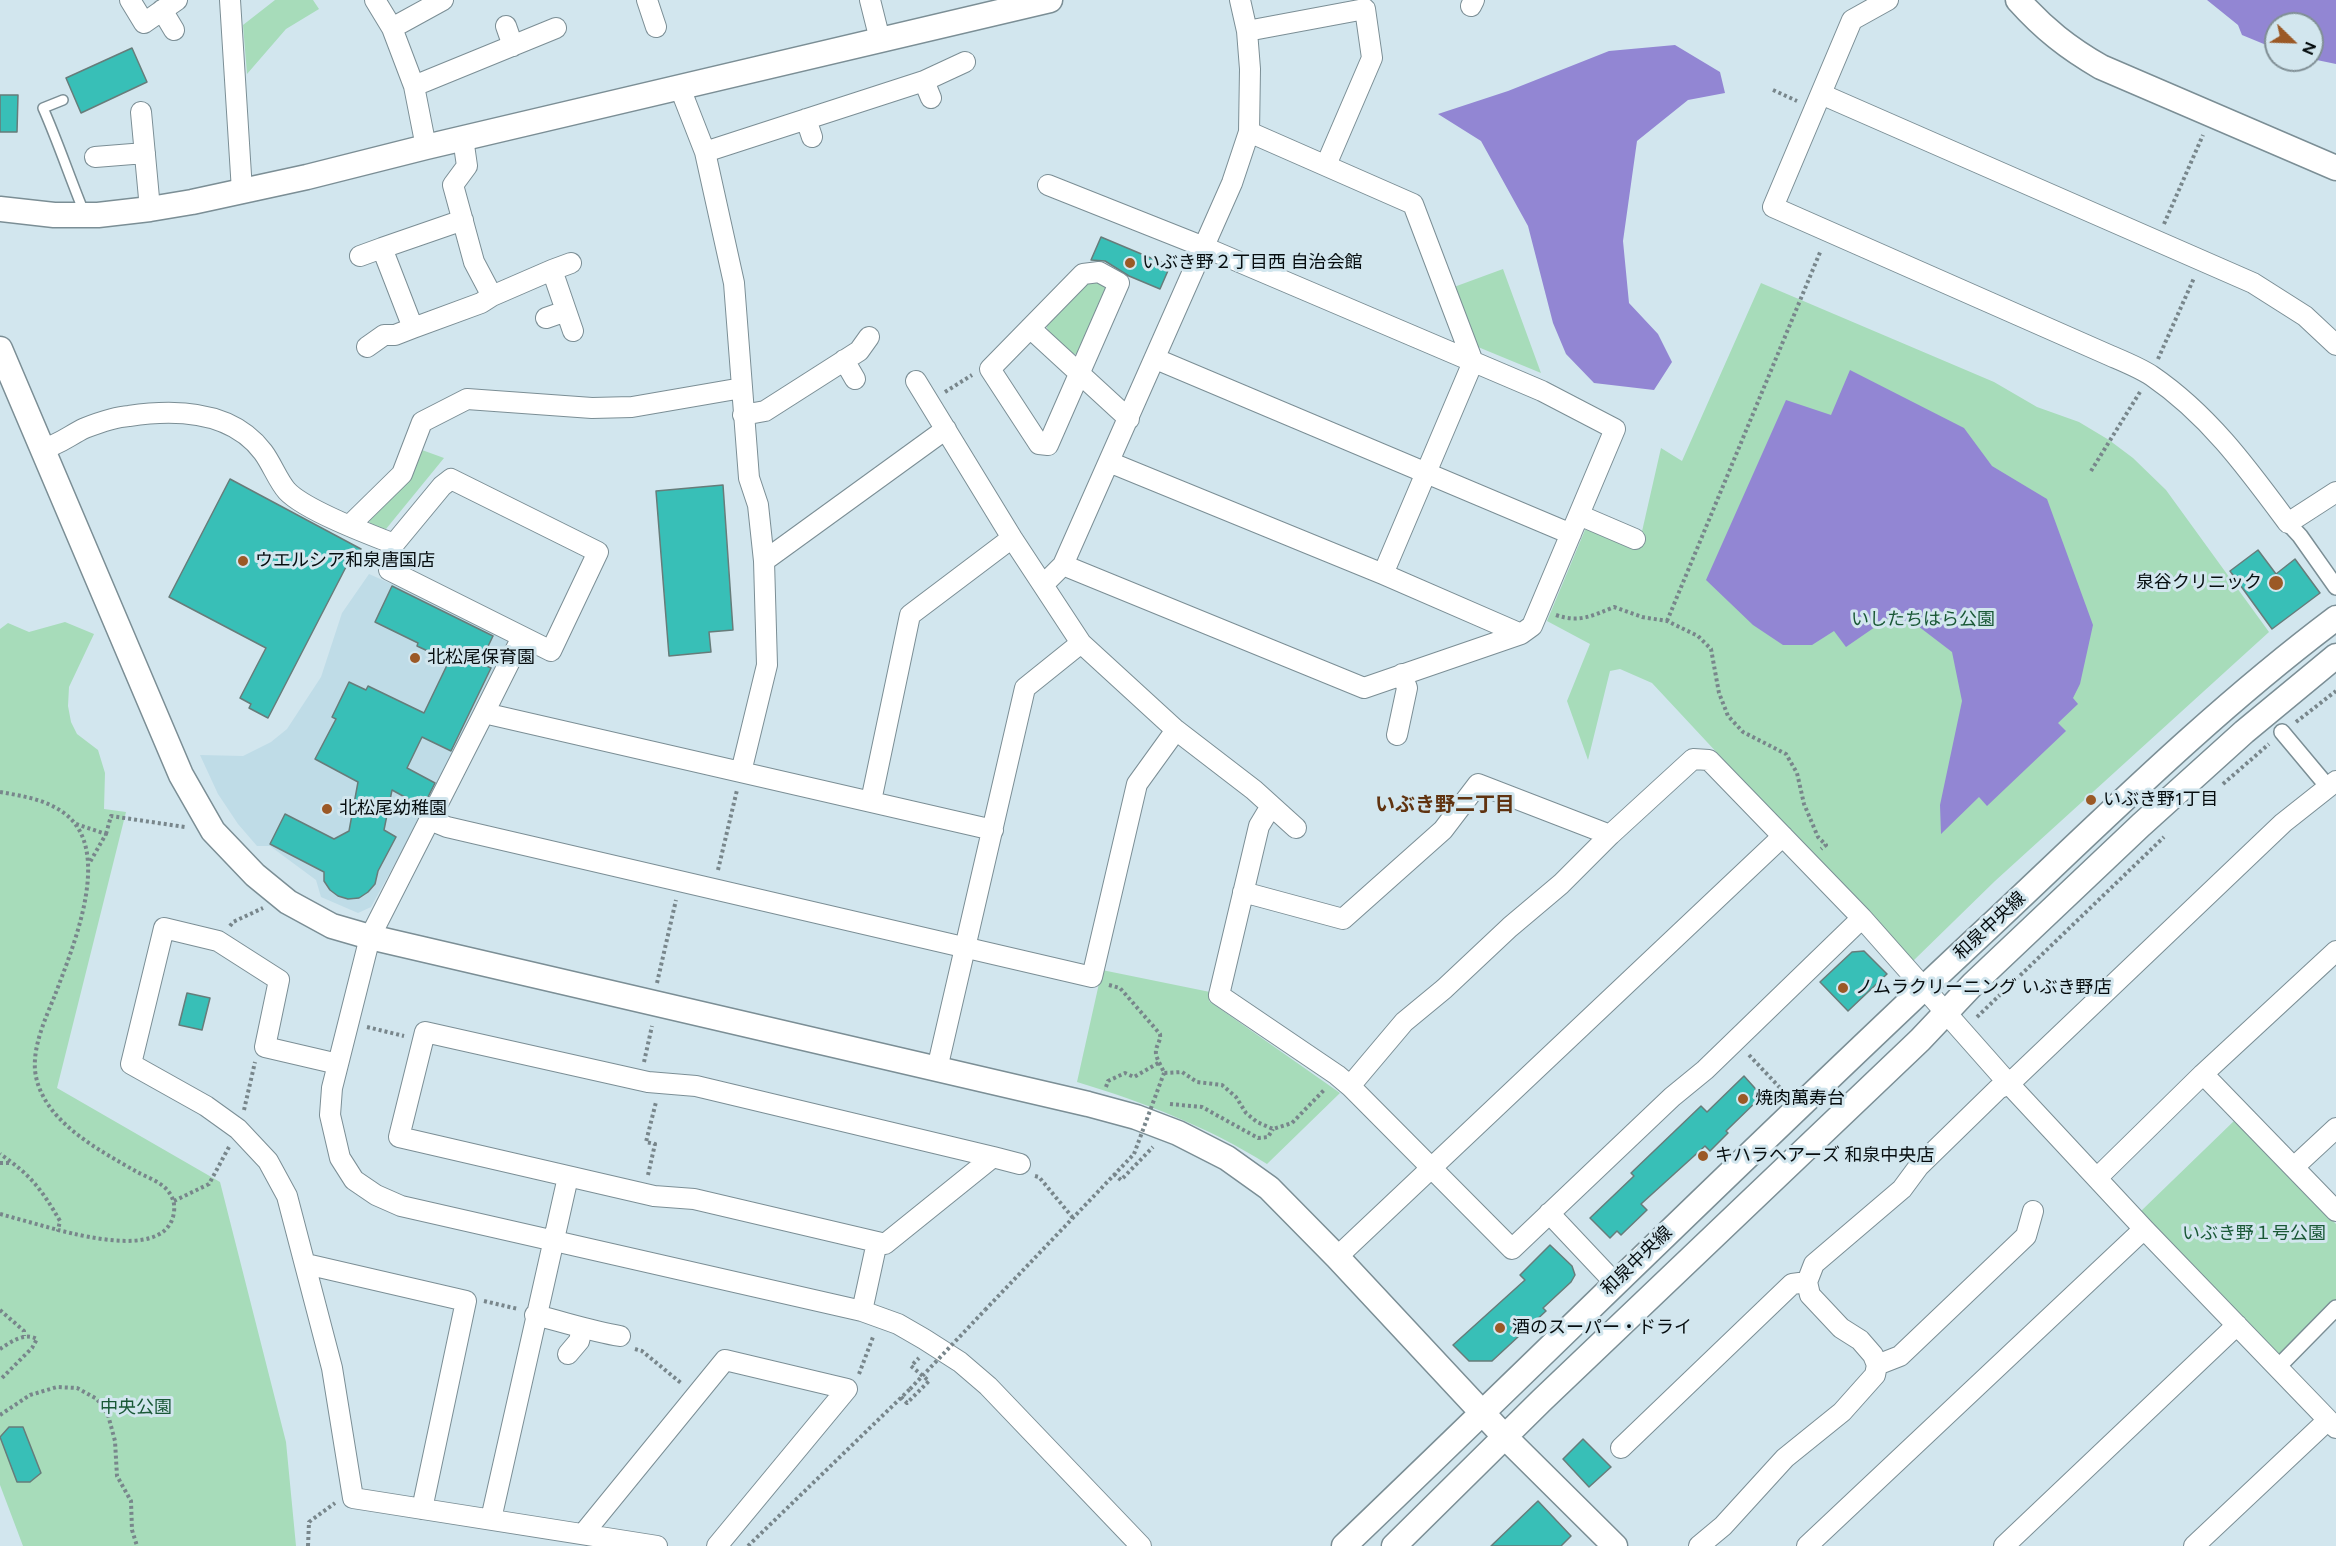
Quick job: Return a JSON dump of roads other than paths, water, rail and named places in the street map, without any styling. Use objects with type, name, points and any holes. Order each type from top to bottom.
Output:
[{"type":"street","points":[[130,0],[144,22],[169,5],[174,30]]},
{"type":"street","points":[[230,0],[242,191]]},
{"type":"street","points":[[375,0],[392,28],[414,86],[426,147]]},
{"type":"street","points":[[392,28],[443,0]]},
{"type":"street","points":[[870,0],[880,40]]},
{"type":"street","points":[[0,209],[85,215],[150,209],[242,191],[1050,0]]},
{"type":"street","points":[[1043,585],[1063,565],[1232,183],[1249,132],[1248,31],[1240,0]]},
{"type":"street","points":[[1888,0],[1852,20],[1773,207],[2150,375],[2190,405],[2233,449],[2336,587]]},
{"type":"street","points":[[2018,0],[2041,25],[2070,49],[2102,67],[2336,168]]},
{"type":"street","points":[[650,1],[656,27]]},
{"type":"street","points":[[1248,31],[1365,9],[1372,58],[1326,165]]},
{"type":"street","points":[[506,26],[513,46]]},
{"type":"street","points":[[414,86],[556,28]]},
{"type":"street","points":[[705,152],[809,128],[927,90],[965,62]]},
{"type":"street","points":[[680,88],[705,152],[734,283],[749,478],[758,505],[764,561],[767,665],[741,772]]},
{"type":"street","points":[[1818,101],[2253,283],[2305,316],[2336,345]]},
{"type":"street","points":[[141,112],[150,209]]},
{"type":"street","points":[[1249,132],[1413,204],[1473,362],[1383,574]]},
{"type":"street","points":[[463,138],[467,166],[453,185],[474,261],[492,296]]},
{"type":"street","points":[[95,157],[145,153]]},
{"type":"street","points":[[1048,185],[1204,248],[1542,391],[1615,429],[1532,626],[1521,634],[1364,688],[1063,565]]},
{"type":"street","points":[[360,256],[463,220]]},
{"type":"street","points":[[382,248],[413,328]]},
{"type":"street","points":[[367,347],[384,335],[395,334],[481,303],[492,296],[570,263]]},
{"type":"street","points":[[552,270],[573,331]]},
{"type":"street","points":[[1099,272],[1119,283],[1048,446],[1039,444],[990,369],[1030,328],[1083,274],[1099,272]]},
{"type":"street","points":[[546,318],[566,310]]},
{"type":"street","points":[[1030,328],[1129,419]]},
{"type":"street","points":[[743,416],[765,411],[859,351],[869,337]]},
{"type":"street","points":[[0,349],[181,775],[213,831],[255,875],[288,902],[332,926],[370,937],[1136,1117],[1178,1133],[1227,1158],[1269,1188],[1605,1540]]},
{"type":"street","points":[[1156,359],[1571,534]]},
{"type":"street","points":[[844,360],[855,379]]},
{"type":"street","points":[[916,381],[1012,538],[1081,643],[1176,730],[1296,828]]},
{"type":"street","points":[[350,525],[402,474],[422,422],[467,399],[592,408],[622,407],[742,388]]},
{"type":"street","points":[[44,448],[55,446],[83,429],[126,416],[157,413],[203,415],[246,433],[262,451],[287,491],[304,504],[394,544]]},
{"type":"street","points":[[764,561],[946,429]]},
{"type":"street","points":[[1109,462],[1383,574],[1521,634]]},
{"type":"street","points":[[451,479],[598,552],[551,651],[389,570],[394,544],[442,486],[451,479]]},
{"type":"street","points":[[2288,524],[2336,492]]},
{"type":"street","points":[[1579,515],[1635,539]]},
{"type":"street","points":[[871,801],[910,615],[1012,538]]},
{"type":"street","name":"和泉中央線","points":[[1344,1546],[1614,1282],[2204,726],[2336,618]]},
{"type":"street","points":[[522,637],[370,937],[338,1064],[330,1115],[340,1158],[354,1180],[376,1195],[400,1206],[862,1311],[898,1324],[960,1362],[988,1386],[1141,1546]]},
{"type":"street","points":[[937,1069],[1025,688],[1081,643]]},
{"type":"street","name":"和泉中央線","points":[[1394,1546],[1504,1436],[1920,1040],[1973,984],[2175,794],[2244,732],[2336,656]]},
{"type":"street","points":[[1396,735],[1407,688],[1402,674]]},
{"type":"street","points":[[484,713],[993,830]]},
{"type":"street","points":[[430,819],[447,827],[1092,977],[1137,784],[1176,730]]},
{"type":"street","points":[[1700,1546],[1723,1526],[1785,1458],[1842,1412],[1875,1375],[1877,1365],[1860,1340],[1842,1328],[1810,1295],[1807,1282],[1814,1264],[1884,1206],[1902,1189],[1919,1166],[1998,1089],[2009,1084],[2283,823],[2333,788],[2282,732]]},
{"type":"street","points":[[1344,1081],[1404,1022],[1561,884],[1610,835],[1693,759],[1709,760],[1862,918],[2009,1084],[2144,1229],[2332,1424],[2194,1546]]},
{"type":"street","points":[[1243,892],[1343,919],[1443,830],[1478,784],[1610,835]]},
{"type":"street","points":[[1271,806],[1259,826],[1219,995],[1344,1081],[1512,1249],[1672,1097],[1736,1041],[1862,918]]},
{"type":"street","points":[[1337,1257],[1783,836]]},
{"type":"street","points":[[338,1064],[265,1047],[279,980],[218,941],[164,928],[131,1064],[206,1106],[238,1129],[268,1161],[287,1196],[332,1368],[353,1498],[657,1546]]},
{"type":"street","points":[[2097,1178],[2203,1074],[2336,951]]},
{"type":"street","points":[[993,1158],[885,1244],[694,1199],[644,1194],[399,1137],[425,1032],[661,1084],[696,1086],[1020,1164]]},
{"type":"street","points":[[2203,1074],[2336,1211]]},
{"type":"street","points":[[2294,1167],[2336,1128]]},
{"type":"street","points":[[491,1519],[568,1177]]},
{"type":"street","points":[[1877,1365],[1900,1356],[2025,1236],[2033,1211]]},
{"type":"street","points":[[1549,1213],[1614,1282]]},
{"type":"street","points":[[1807,1546],[2144,1229]]},
{"type":"street","points":[[862,1311],[877,1242]]},
{"type":"street","points":[[306,1264],[466,1301],[422,1509]]},
{"type":"street","points":[[1622,1449],[1792,1284],[1807,1282]]},
{"type":"street","points":[[2278,1367],[2336,1308]]},
{"type":"street","points":[[536,1316],[566,1322],[582,1329],[620,1336]]},
{"type":"street","points":[[2004,1546],[2238,1325]]},
{"type":"street","points":[[568,1354],[579,1341],[582,1329]]},
{"type":"street","points":[[583,1534],[724,1360],[847,1389],[717,1546]]},
{"type":"lane","points":[[63,100],[43,108],[85,215]]},
{"type":"place","name":"いぶき野２丁目西 自治会館","points":[[1130,263]]},
{"type":"place","name":"ウエルシア和泉唐国店","points":[[243,561]]},
{"type":"place","name":"泉谷クリニック","points":[[2276,583]]},
{"type":"place","name":"北松尾保育園","points":[[415,658]]},
{"type":"place","name":"いぶき野1丁目","points":[[2091,800]]},
{"type":"place","name":"北松尾幼稚園","points":[[327,809]]},
{"type":"place","name":"ノムラクリーニング いぶき野店","points":[[1843,988]]},
{"type":"place","name":"焼肉萬寿台","points":[[1743,1099]]},
{"type":"place","name":"キハラヘアーズ 和泉中央店","points":[[1703,1156]]},
{"type":"place","name":"酒のスーパー・ドライ","points":[[1500,1328]]},
{"type":"district","name":"いぶき野二丁目","points":[[1445,805]]},
{"type":"park label","name":"いしたちはら公園","points":[[1923,620]]},
{"type":"park label","name":"いぶき野１号公園","points":[[2254,1234]]},
{"type":"park label","name":"中央公園","points":[[136,1408]]}]
